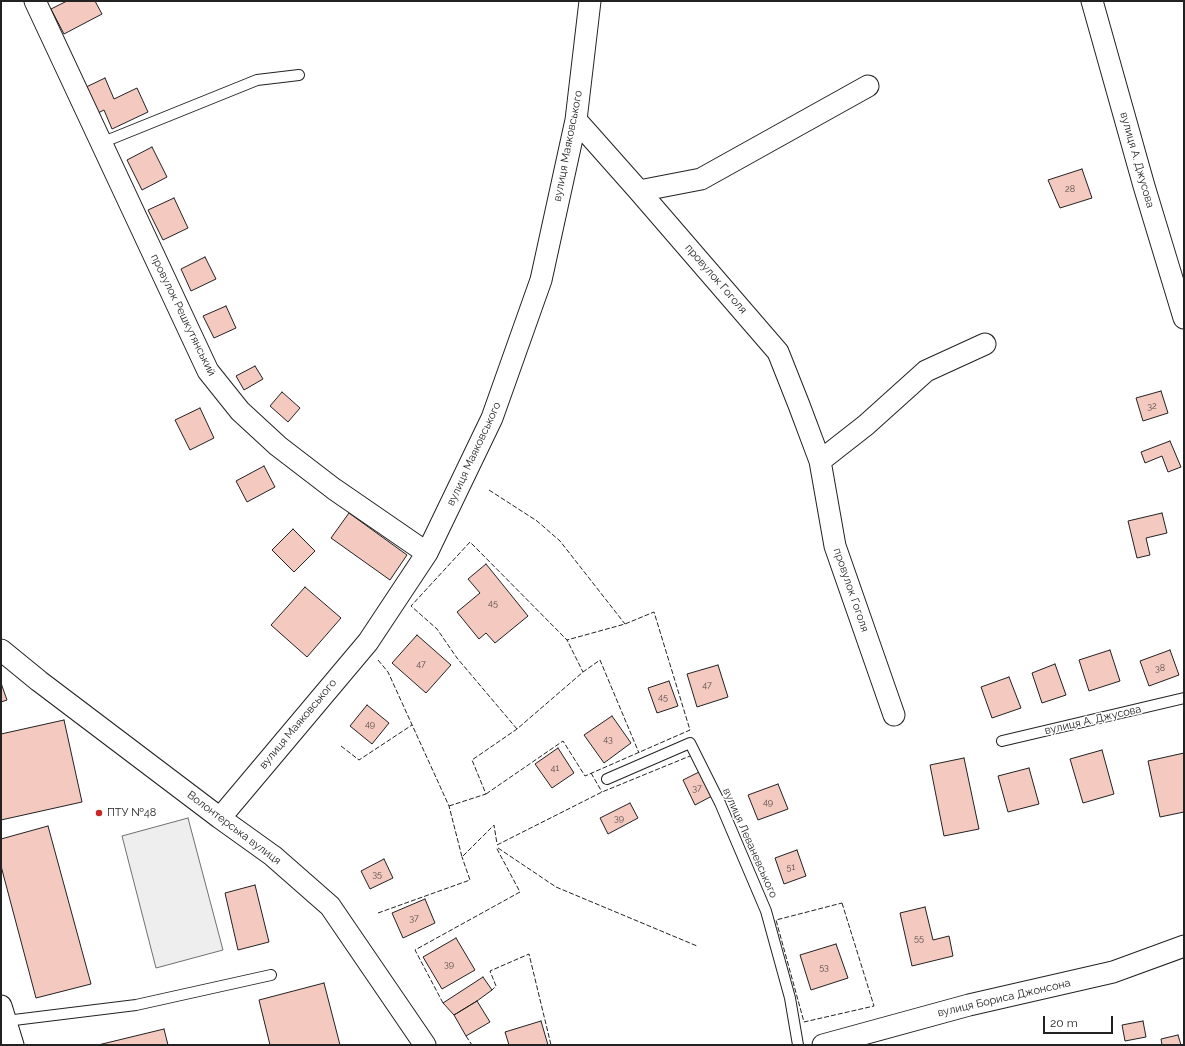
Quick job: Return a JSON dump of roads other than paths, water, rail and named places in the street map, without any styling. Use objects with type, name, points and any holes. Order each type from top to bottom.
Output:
[{"type":"street","name":"провулок Решкутянський","points":[[35,1],[208,371],[240,411],[278,446],[334,489],[427,553]]},
{"type":"street","name":"вулиця Маяковського","points":[[220,818],[368,642],[427,553],[492,418],[541,280],[576,120],[590,1]]},
{"type":"street","name":"вулиця А. Джусова","points":[[1092,1],[1144,186],[1184,318]]},
{"type":"street","points":[[639,191],[701,179],[868,86]]},
{"type":"street","name":"провулок Гоголя","points":[[576,120],[778,352],[820,461],[836,546],[894,715]]},
{"type":"street","points":[[820,461],[866,425],[926,371],[985,344]]},
{"type":"street","name":"Волонтерська вулиця","points":[[1,650],[39,681],[220,818],[274,856],[330,906],[425,1045]]},
{"type":"street","name":"вулиця Бориса Джонсона","points":[[823,1045],[969,1005],[1113,972],[1184,946]]},
{"type":"street","points":[[3,1014],[13,1045]]},
{"type":"lane","points":[[102,143],[187,107],[258,80],[299,75]]},
{"type":"lane","name":"вулиця А. Джусова","points":[[1002,741],[1184,698]]},
{"type":"lane","name":"вулиця Леваневського","points":[[607,779],[690,743],[720,803],[766,911],[790,998],[798,1045]]},
{"type":"lane","points":[[3,1014],[136,1005],[271,974]]},
{"type":"place","name":"ПТУ №48","points":[[99,813]]}]
